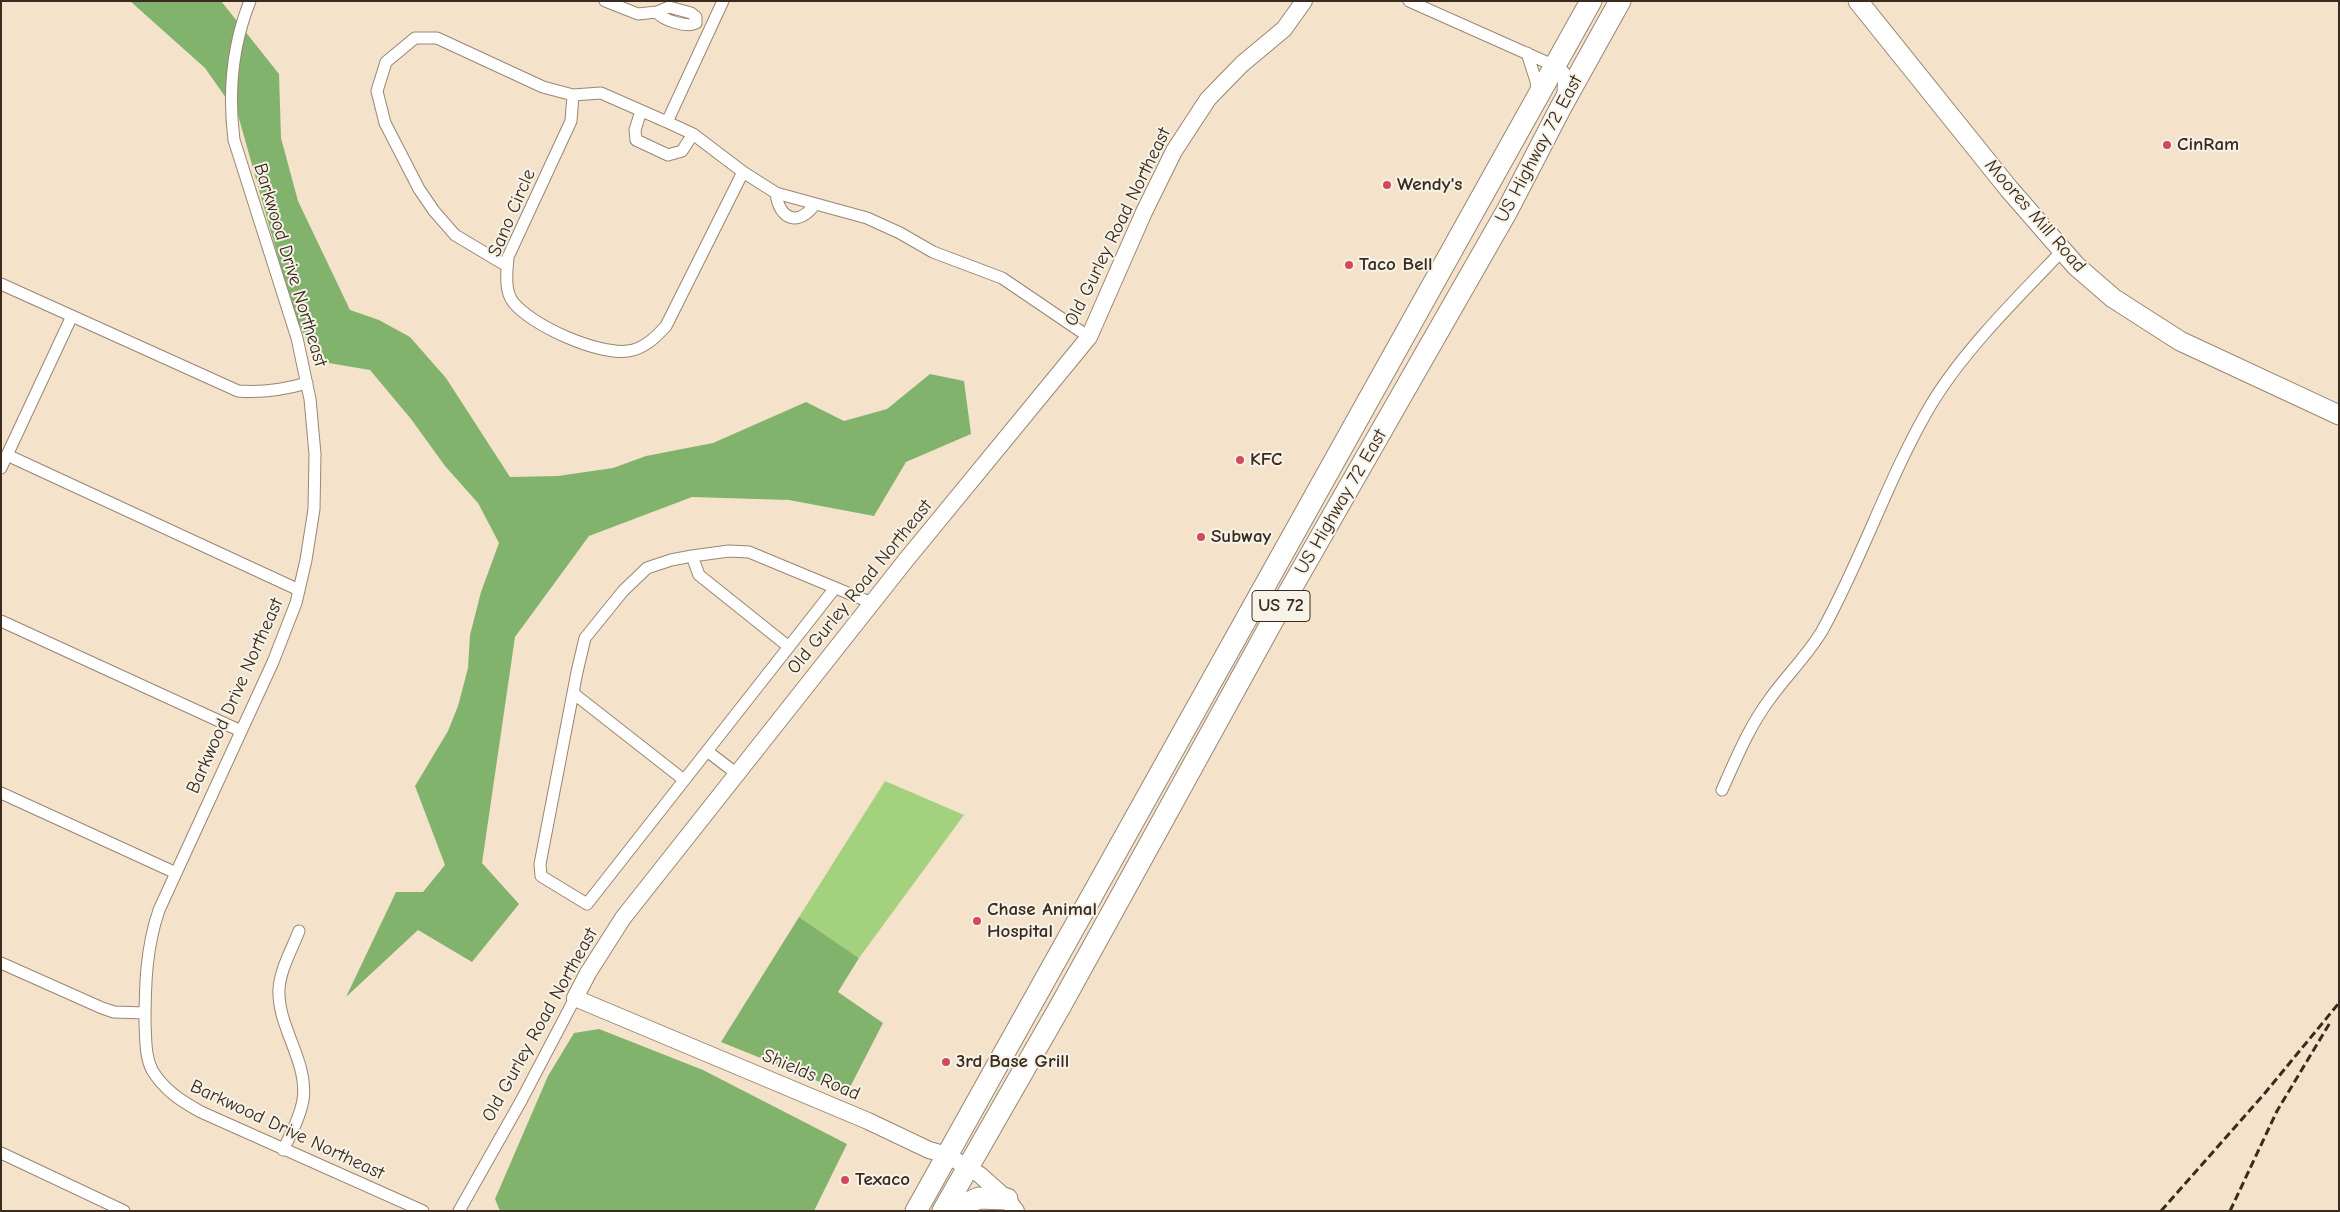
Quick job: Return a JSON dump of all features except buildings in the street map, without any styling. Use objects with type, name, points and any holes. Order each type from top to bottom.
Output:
[{"type":"highway","name":"US Highway 72 East","points":[[916,1211],[1591,1]]},
{"type":"highway","name":"US Highway 72 East","points":[[943,1211],[969,1168],[1197,761],[1272,622],[1506,211],[1620,1]]},
{"type":"highway","points":[[949,1211],[979,1198],[1012,1205]]},
{"type":"main road","name":"Moores Mill Road","points":[[1858,1],[2009,189],[2062,251],[2114,298],[2180,341],[2339,415]]},
{"type":"street","name":"Barkwood Drive Northeast","points":[[250,1],[237,39],[231,78],[231,114],[234,140],[297,338],[307,383],[315,454],[314,508],[299,590],[273,662],[176,873],[151,934],[147,959],[146,1051],[152,1068],[163,1085],[175,1097],[201,1112],[423,1211]]},
{"type":"street","points":[[605,1],[638,14],[657,12],[669,7],[681,9],[691,13],[696,17],[696,23],[710,30]]},
{"type":"street","points":[[667,122],[723,1]]},
{"type":"street","name":"Old Gurley Road Northeast","points":[[459,1211],[521,1101],[588,973],[623,918],[872,603],[1089,337],[1144,212],[1174,151],[1208,99],[1242,64],[1284,30],[1304,1]]},
{"type":"street","points":[[1409,1],[1527,53],[1564,72],[1561,107]]},
{"type":"street","points":[[508,266],[454,235],[419,189],[385,123],[377,91],[386,62],[415,38],[437,38],[543,87],[572,95],[601,93],[667,122],[693,134],[776,193],[868,218],[900,233],[933,252],[1002,278],[1089,337]]},
{"type":"street","points":[[1527,53],[1536,81],[1538,98]]},
{"type":"street","name":"Sano Circle","points":[[572,95],[571,121],[508,257],[506,280],[512,301],[530,317],[544,326],[589,346],[608,350],[629,351],[652,342],[666,326],[744,172]]},
{"type":"street","points":[[642,111],[635,130],[636,140],[668,155],[682,151],[693,134]]},
{"type":"street","points":[[776,193],[777,205],[784,214],[800,218],[807,216],[815,204]]},
{"type":"street","points":[[1722,790],[1750,730],[1770,699],[1800,663],[1821,632],[1911,443],[1940,389],[1989,330],[2062,251]]},
{"type":"street","points":[[2,284],[238,391],[259,393],[279,391],[307,383]]},
{"type":"street","points":[[1,468],[72,316]]},
{"type":"street","points":[[7,455],[299,590]]},
{"type":"street","points":[[834,588],[587,904],[541,876],[540,864],[585,638],[623,591],[646,568],[671,560],[729,550],[749,552],[872,603]]},
{"type":"street","points":[[692,556],[698,575],[788,646]]},
{"type":"street","points":[[1,621],[241,731]]},
{"type":"street","points":[[573,692],[684,780]]},
{"type":"street","points":[[707,751],[738,774]]},
{"type":"street","points":[[1,793],[176,873]]},
{"type":"street","points":[[284,1150],[303,1099],[303,1082],[288,1034],[279,988],[299,931]]},
{"type":"street","points":[[1,963],[102,1008],[114,1012],[145,1013]]},
{"type":"street","name":"Shields Road","points":[[575,998],[868,1121],[929,1150],[947,1155],[969,1168],[1012,1205]]},
{"type":"street","points":[[1,1153],[124,1211]]},
{"type":"green space","points":[[130,1],[221,1],[279,74],[281,138],[298,201],[350,310],[379,320],[410,337],[446,378],[510,477],[558,476],[613,468],[646,456],[713,443],[806,402],[844,421],[887,409],[930,374],[964,381],[971,434],[906,462],[874,516],[789,500],[692,497],[589,536],[515,637],[482,863],[519,904],[472,962],[418,930],[346,997],[396,892],[423,892],[445,865],[415,786],[448,731],[458,706],[468,668],[470,635],[481,592],[499,543],[478,503],[445,466],[411,419],[370,370],[317,361],[294,314],[238,115],[205,68]]},
{"type":"green space","points":[[885,781],[964,815],[859,958],[799,917]]},
{"type":"green space","points":[[799,917],[859,958],[838,992],[883,1023],[847,1093],[721,1042]]},
{"type":"green space","points":[[599,1029],[703,1070],[847,1144],[814,1211],[500,1211],[495,1199],[548,1076],[574,1033]]},
{"type":"railway","points":[[2161,1211],[2265,1093],[2339,1003]]},
{"type":"railway","points":[[2230,1211],[2277,1111],[2331,1021]]},
{"type":"place","name":"CinRam","points":[[2167,145]]},
{"type":"place","name":"Wendy's","points":[[1387,185]]},
{"type":"place","name":"Taco Bell","points":[[1349,265]]},
{"type":"place","name":"KFC","points":[[1240,460]]},
{"type":"place","name":"Subway","points":[[1201,537]]},
{"type":"place","name":"Chase Animal Hospital","points":[[977,921]]},
{"type":"place","name":"3rd Base Grill","points":[[946,1062]]},
{"type":"place","name":"Texaco","points":[[845,1180]]}]
